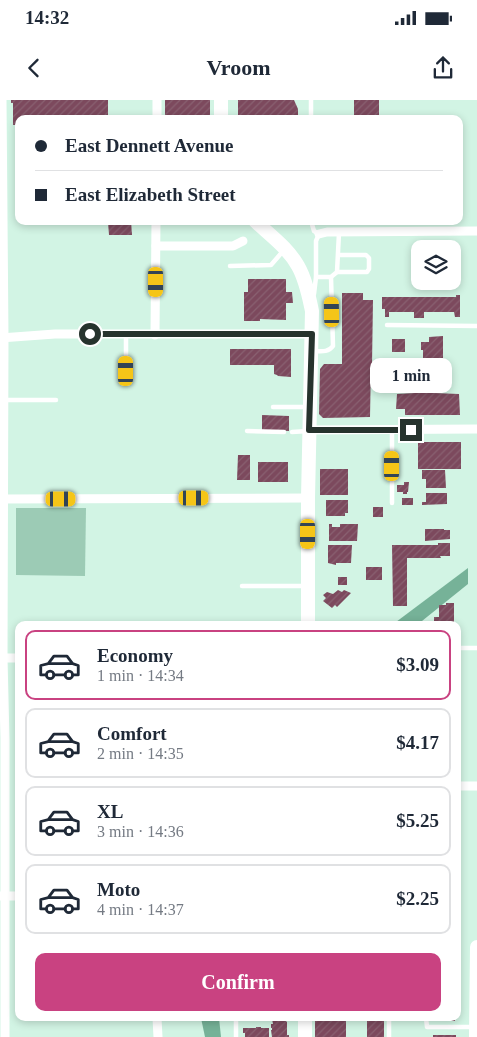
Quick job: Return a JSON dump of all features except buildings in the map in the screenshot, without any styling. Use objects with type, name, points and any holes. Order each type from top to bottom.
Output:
[{"type":"main road","points":[[221,100],[221,115]]},
{"type":"main road","points":[[259,225],[285,249],[299,268],[312,311],[308,498],[308,621]]},
{"type":"main road","points":[[476,1032],[477,948]]},
{"type":"main road","points":[[305,1021],[305,1037]]},
{"type":"street","points":[[2,100],[2,337],[4,400],[1,658],[5,1037]]},
{"type":"street","points":[[157,100],[157,115]]},
{"type":"street","points":[[155,335],[156,225]]},
{"type":"street","points":[[319,234],[328,232],[477,231]]},
{"type":"street","points":[[156,246],[233,246],[243,241]]},
{"type":"street","points":[[2,337],[55,334],[312,334]]},
{"type":"street","points":[[309,430],[477,429]]},
{"type":"street","points":[[2,499],[308,498]]},
{"type":"street","points":[[1,658],[15,658]]},
{"type":"street","points":[[461,786],[477,786]]},
{"type":"street","points":[[157,1021],[158,1037]]},
{"type":"lane","points":[[311,100],[311,115]]},
{"type":"lane","points":[[312,225],[314,231],[319,234],[316,240],[316,277],[312,311]]},
{"type":"lane","points":[[337,272],[339,232]]},
{"type":"lane","points":[[230,266],[271,265],[285,249]]},
{"type":"lane","points":[[316,277],[331,277],[337,272],[367,272],[369,269],[369,258],[366,256],[338,256]]},
{"type":"lane","points":[[311,351],[330,350],[332,346],[331,277]]},
{"type":"lane","points":[[387,325],[477,326]]},
{"type":"lane","points":[[126,335],[126,371]]},
{"type":"lane","points":[[4,400],[56,400]]},
{"type":"lane","points":[[273,407],[310,407]]},
{"type":"lane","points":[[292,432],[309,430]]},
{"type":"lane","points":[[392,430],[392,502]]},
{"type":"lane","points":[[246,432],[284,432]]},
{"type":"lane","points":[[242,586],[308,586]]},
{"type":"lane","points":[[461,648],[477,648]]},
{"type":"lane","points":[[236,1021],[236,1037]]},
{"type":"lane","points":[[389,1021],[389,1037]]},
{"type":"lane","points":[[426,1021],[426,1027],[476,1032]]},
{"type":"shaded area","points":[[16,508],[86,508],[85,576],[16,575]]},
{"type":"shaded area","points":[[468,568],[468,584],[422,621],[397,621]]},
{"type":"shaded area","points":[[202,1021],[219,1021],[221,1037],[205,1037]]},
{"type":"route","points":[[90,334],[312,334],[309,430],[411,430]]}]
